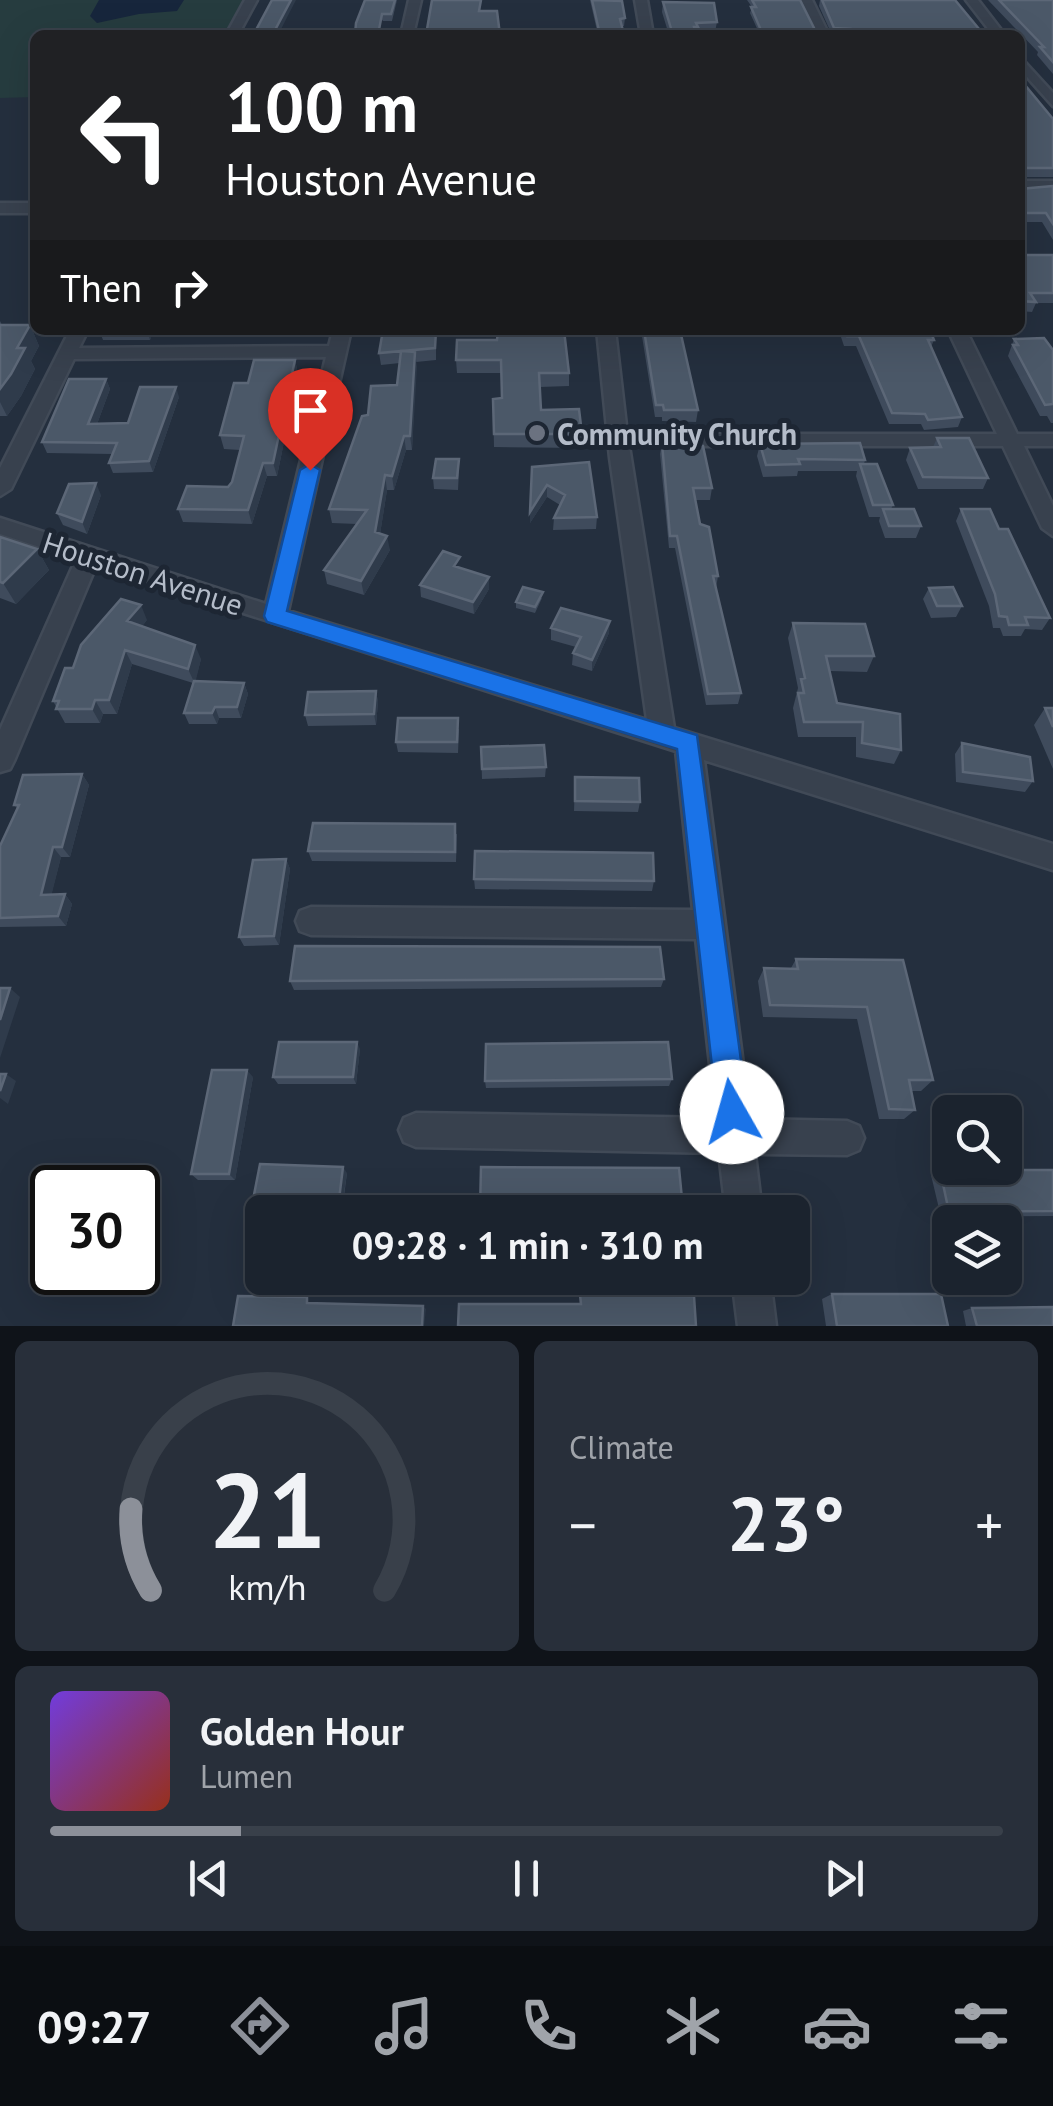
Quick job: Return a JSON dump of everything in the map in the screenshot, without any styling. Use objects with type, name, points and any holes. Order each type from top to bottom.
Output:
[{"type":"street","points":[[235,30],[251,0]]},
{"type":"street","points":[[408,30],[415,0]]},
{"type":"street","points":[[640,0],[646,30]]},
{"type":"street","points":[[806,0],[821,30]]},
{"type":"street","points":[[972,0],[995,30]]},
{"type":"street","points":[[1025,66],[1047,86],[1053,102]]},
{"type":"street","points":[[1025,186],[1053,186]]},
{"type":"street","points":[[0,208],[30,208]]},
{"type":"street","points":[[0,489],[76,335]]},
{"type":"street","points":[[607,335],[618,440],[708,925],[742,1195]]},
{"type":"street","points":[[959,335],[1053,528]]},
{"type":"street","points":[[67,354],[340,340],[275,616]]},
{"type":"street","points":[[618,440],[1053,440]]},
{"type":"street","name":"Houston Avenue","points":[[0,526],[275,616],[1053,857]]},
{"type":"street","points":[[0,761],[88,557]]},
{"type":"street","points":[[312,920],[708,925]]},
{"type":"street","points":[[416,1130],[847,1138]]},
{"type":"street","points":[[754,1295],[757,1326]]},
{"type":"green space","points":[[0,0],[244,0],[230,30],[30,30],[30,97],[0,98]]},
{"type":"water","points":[[99,0],[184,0],[177,11],[97,23],[90,16]]},
{"type":"building","points":[[272,0],[291,0],[275,30],[256,30]]},
{"type":"building","points":[[365,0],[395,0],[391,14],[382,14],[379,30],[355,30]]},
{"type":"building","points":[[432,0],[481,0],[479,11],[497,11],[499,30],[427,30]]},
{"type":"building","points":[[592,0],[622,1],[623,30],[599,30]]},
{"type":"building","points":[[752,0],[800,0],[815,30],[761,30],[751,7],[756,7]]},
{"type":"building","points":[[822,0],[955,0],[980,30],[852,30],[834,28]]},
{"type":"building","points":[[999,0],[1053,0],[1053,62],[1040,47],[1044,47]]},
{"type":"building","points":[[663,2],[714,3],[717,22],[696,23],[695,30],[671,30]]},
{"type":"building","points":[[1025,85],[1053,119],[1053,168],[1025,168]]},
{"type":"building","points":[[1053,186],[1053,224],[1046,213],[1025,213],[1025,189]]},
{"type":"building","points":[[1025,255],[1053,255],[1053,293],[1030,293],[1036,302],[1025,301]]},
{"type":"building","points":[[0,325],[30,325],[17,348],[25,348],[0,389]]},
{"type":"building","points":[[382,335],[436,335],[435,348],[379,353]]},
{"type":"building","points":[[498,335],[565,335],[569,373],[539,373],[541,410],[579,409],[582,434],[494,434],[493,399],[502,398],[501,360],[456,360],[457,340],[497,340]]},
{"type":"building","points":[[645,335],[681,335],[698,410],[664,410],[663,405],[656,405]]},
{"type":"building","points":[[932,335],[934,340],[928,340],[962,417],[928,420],[925,414],[892,413],[859,336],[847,336]]},
{"type":"building","points":[[1044,338],[1053,350],[1053,404],[1045,405],[1013,345],[1018,345],[1014,339]]},
{"type":"building","points":[[401,351],[415,352],[410,436],[404,436],[392,476],[385,475],[375,532],[387,536],[361,581],[324,570],[367,510],[329,509],[362,416],[368,415],[371,386],[397,385]]},
{"type":"building","points":[[254,360],[295,360],[273,463],[263,463],[248,510],[178,509],[187,486],[228,487],[232,482],[244,436],[220,435],[234,383],[248,383]]},
{"type":"building","points":[[69,379],[106,379],[88,424],[128,423],[140,387],[176,387],[149,461],[109,463],[117,443],[42,442]]},
{"type":"building","points":[[937,438],[969,438],[988,478],[923,477],[910,448],[941,447]]},
{"type":"building","points":[[662,443],[703,446],[712,488],[693,488],[700,524],[709,527],[718,576],[713,576],[741,693],[708,694],[677,536],[670,536]]},
{"type":"building","points":[[860,443],[865,460],[798,459],[800,464],[766,465],[760,444]]},
{"type":"building","points":[[436,459],[459,459],[457,478],[433,478]]},
{"type":"building","points":[[589,462],[597,517],[554,518],[565,495],[547,485],[530,512],[532,467]]},
{"type":"building","points":[[860,464],[877,464],[893,505],[873,505]]},
{"type":"building","points":[[96,483],[82,522],[57,513],[69,484]]},
{"type":"building","points":[[883,509],[914,509],[921,526],[889,526]]},
{"type":"building","points":[[961,509],[990,509],[999,529],[1008,529],[1050,618],[1025,617],[1028,625],[1009,625],[1007,617],[999,616],[995,594]]},
{"type":"building","points":[[0,537],[37,549],[3,583],[0,582]]},
{"type":"building","points":[[443,551],[460,557],[454,566],[489,577],[473,602],[420,585]]},
{"type":"building","points":[[523,587],[543,592],[535,607],[516,602]]},
{"type":"building","points":[[953,587],[962,606],[937,606],[929,588]]},
{"type":"building","points":[[121,599],[141,605],[127,621],[195,645],[188,669],[125,650],[109,700],[95,700],[92,709],[56,709],[59,701],[53,701],[65,668],[73,668],[81,645]]},
{"type":"building","points":[[561,608],[610,621],[592,660],[573,653],[581,637],[551,628]]},
{"type":"building","points":[[793,623],[865,624],[874,656],[826,656],[837,703],[900,714],[901,750],[862,743],[863,722],[804,722],[798,693],[804,693],[801,679],[805,678]]},
{"type":"building","points":[[194,681],[244,683],[237,707],[215,707],[212,713],[184,713]]},
{"type":"building","points":[[376,691],[374,714],[305,715],[308,692]]},
{"type":"building","points":[[1045,708],[1053,708],[1053,727]]},
{"type":"building","points":[[398,718],[458,718],[457,742],[396,742]]},
{"type":"building","points":[[962,743],[1030,757],[1033,781],[963,772]]},
{"type":"building","points":[[544,745],[546,767],[482,769],[481,747]]},
{"type":"building","points":[[82,774],[62,847],[53,847],[41,895],[65,894],[58,916],[0,918],[0,846],[19,805],[14,805],[23,775]]},
{"type":"building","points":[[575,777],[639,778],[640,802],[575,801]]},
{"type":"building","points":[[313,823],[455,824],[455,852],[308,851]]},
{"type":"building","points":[[475,851],[653,853],[654,881],[474,879]]},
{"type":"building","points":[[286,859],[274,936],[239,937],[253,860]]},
{"type":"building","points":[[295,946],[660,947],[664,979],[290,981]]},
{"type":"building","points":[[796,959],[903,960],[933,1080],[909,1080],[915,1110],[889,1109],[867,1007],[770,1005],[764,968],[798,969]]},
{"type":"building","points":[[0,988],[10,988],[0,1020]]},
{"type":"building","points":[[279,1042],[357,1042],[353,1077],[273,1077]]},
{"type":"building","points":[[668,1042],[672,1079],[485,1081],[486,1044]]},
{"type":"building","points":[[212,1070],[247,1070],[229,1174],[191,1174]]},
{"type":"building","points":[[260,1164],[343,1167],[340,1195],[254,1195]]},
{"type":"building","points":[[481,1167],[679,1168],[682,1195],[480,1195]]},
{"type":"building","points":[[1022,1170],[1053,1170],[1053,1211],[1022,1211],[1022,1205],[948,1205],[943,1185],[1022,1185]]},
{"type":"building","points":[[832,1294],[941,1295],[948,1326],[837,1326]]},
{"type":"building","points":[[580,1295],[694,1296],[696,1326],[458,1326],[459,1304],[581,1304]]},
{"type":"building","points":[[238,1296],[307,1297],[307,1303],[423,1306],[422,1326],[233,1326]]},
{"type":"building","points":[[1053,1307],[1053,1326],[977,1326],[972,1308]]},
{"type":"place","name":"Community Church","points":[[537,433]]},
{"type":"route","points":[[310,470],[275,616],[688,742],[732,1112]]}]
